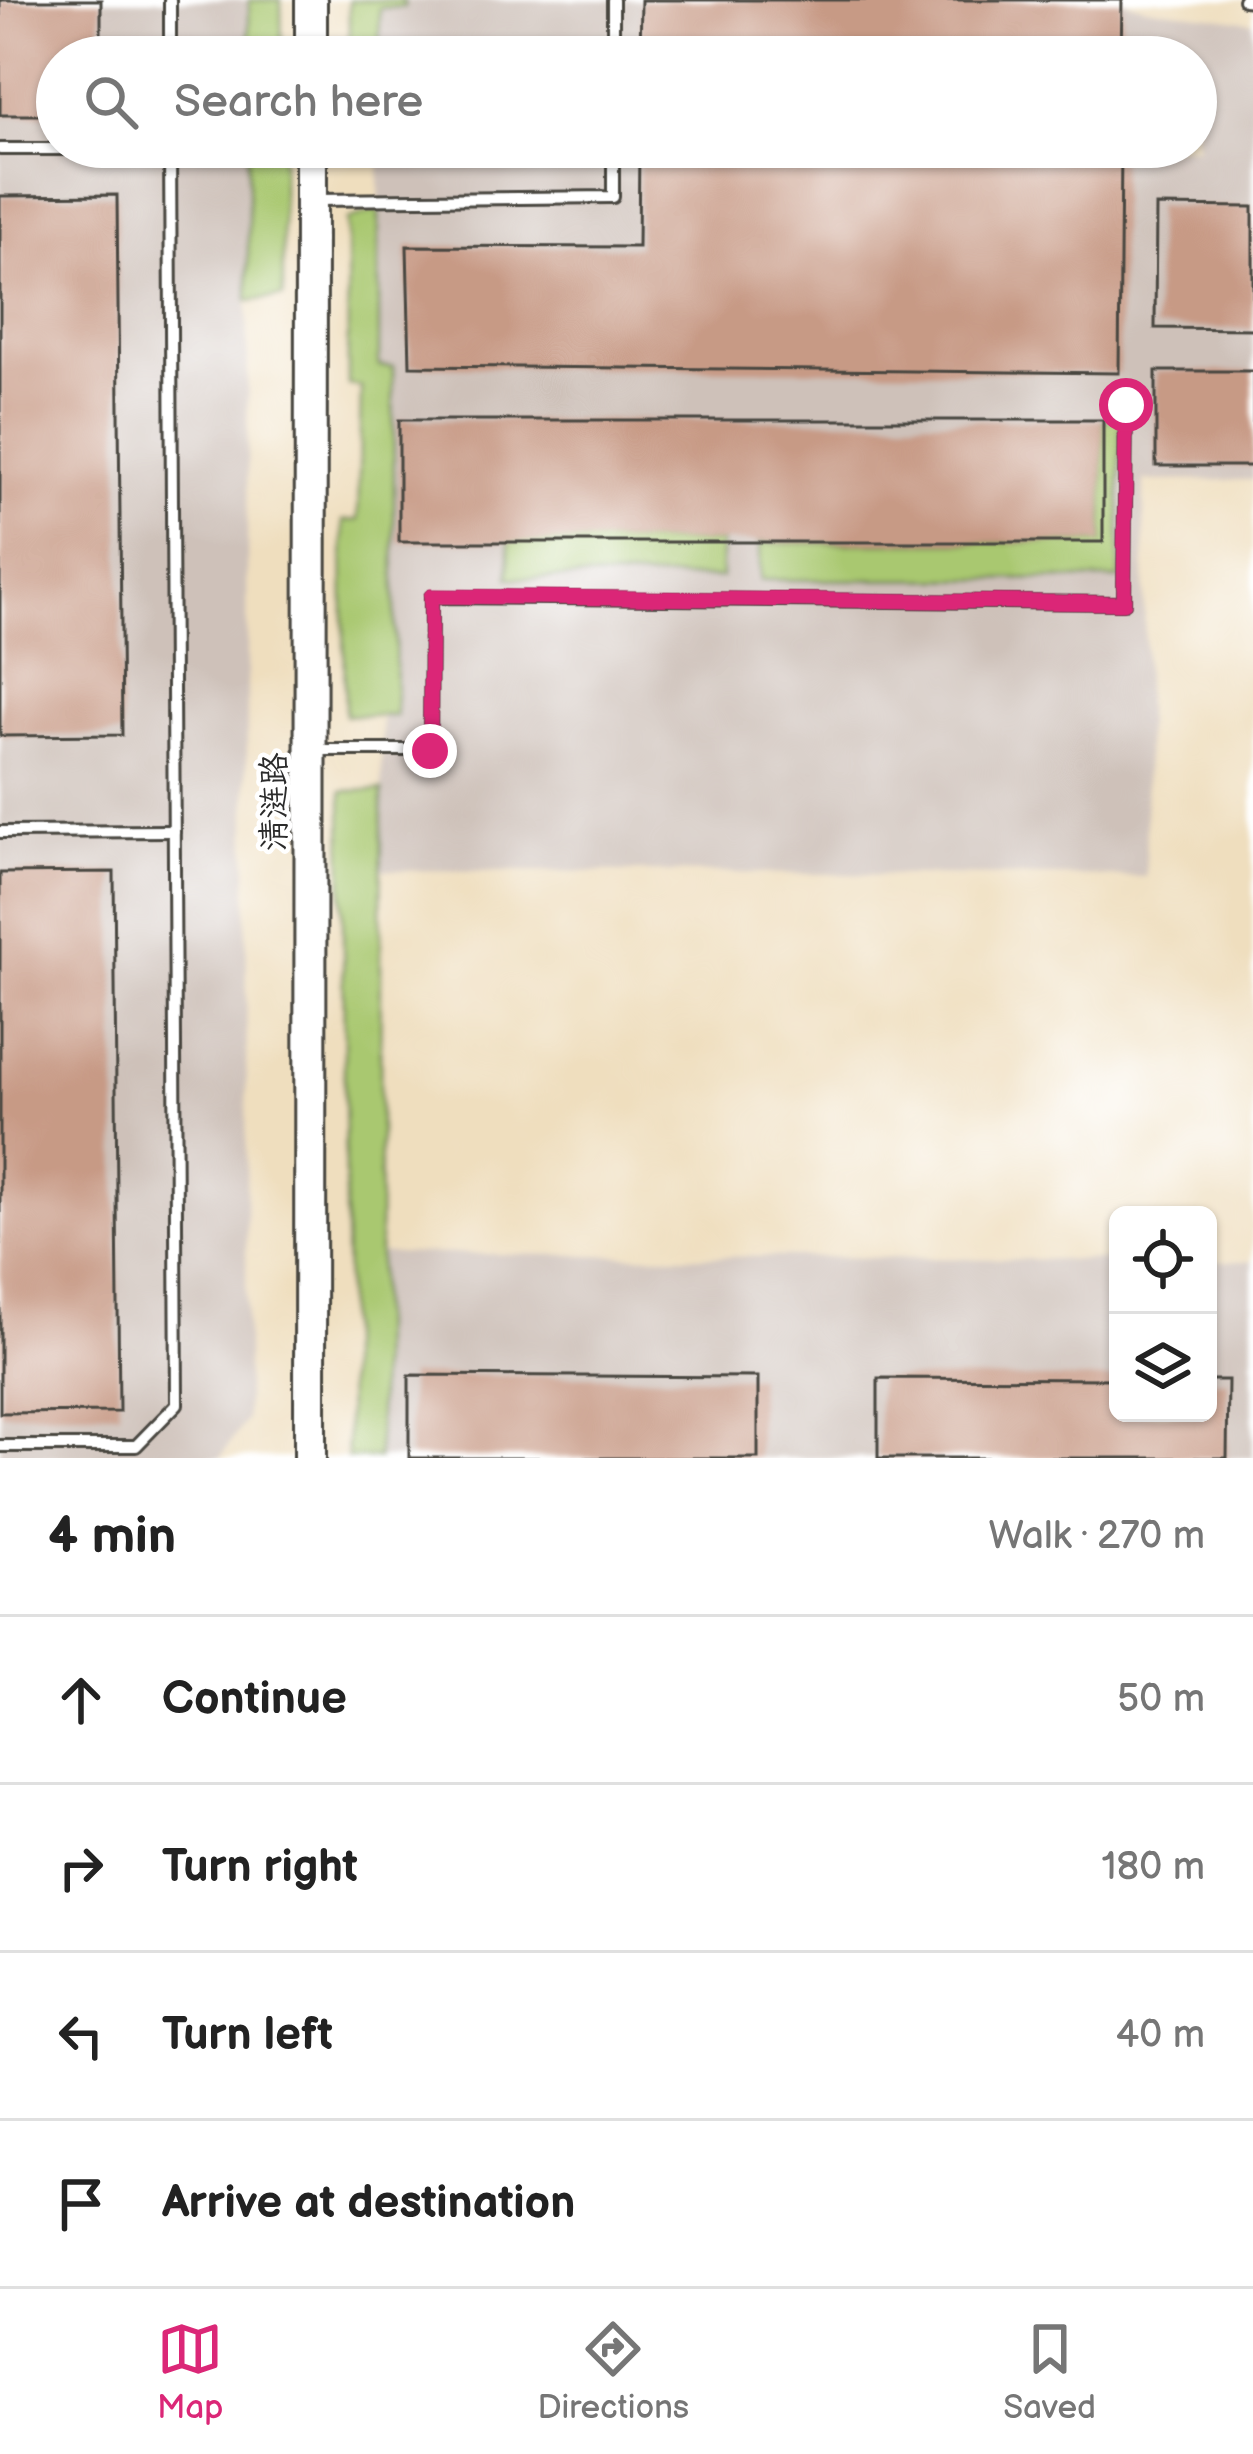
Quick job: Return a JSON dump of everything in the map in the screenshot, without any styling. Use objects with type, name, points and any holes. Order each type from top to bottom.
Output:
[{"type":"street","points":[[311,0],[311,36]]},
{"type":"street","name":"清涟路","points":[[310,1458],[311,168]]},
{"type":"lane","points":[[170,0],[170,36]]},
{"type":"lane","points":[[613,0],[613,36]]},
{"type":"lane","points":[[0,149],[36,149]]},
{"type":"lane","points":[[0,1446],[136,1446],[177,1404],[170,168]]},
{"type":"lane","points":[[311,200],[613,197],[613,168]]},
{"type":"lane","points":[[310,750],[430,751],[431,596],[1124,603],[1126,405]]},
{"type":"lane","points":[[0,832],[174,831]]},
{"type":"shaded area","points":[[0,0],[249,0],[249,36],[36,36],[36,168],[248,168],[246,1420],[220,1458],[0,1458]]},
{"type":"shaded area","points":[[380,0],[1123,0],[1253,22],[1253,480],[1144,481],[1146,877],[382,870],[379,168],[1217,168],[1217,36],[379,36]]},
{"type":"shaded area","points":[[380,1253],[1109,1260],[1109,1422],[1217,1422],[1217,1261],[1253,1261],[1253,1458],[379,1458]]},
{"type":"green space","points":[[249,0],[281,0],[282,36],[249,36]]},
{"type":"green space","points":[[349,0],[404,0],[404,7],[380,8],[379,36],[349,36]]},
{"type":"green space","points":[[248,168],[282,168],[283,297],[248,301]]},
{"type":"green space","points":[[379,209],[379,366],[393,367],[396,716],[345,715],[343,521],[358,520],[361,387],[348,385],[347,220]]},
{"type":"green space","points":[[1120,419],[1120,579],[760,580],[760,543],[1103,542],[1103,420]]},
{"type":"green space","points":[[509,541],[721,542],[721,578],[509,578]]},
{"type":"green space","points":[[382,790],[378,1458],[347,1458],[342,791]]},
{"type":"building","points":[[0,0],[101,0],[101,36],[36,36],[36,115],[0,115]]},
{"type":"building","points":[[641,0],[1122,0],[1121,36],[640,36]]},
{"type":"building","points":[[639,168],[1121,168],[1119,373],[410,366],[407,246],[638,247]]},
{"type":"building","points":[[117,195],[122,735],[0,736],[0,196]]},
{"type":"building","points":[[1156,206],[1253,207],[1253,329],[1155,328]]},
{"type":"building","points":[[1156,371],[1253,371],[1253,466],[1156,466]]},
{"type":"building","points":[[399,420],[1103,420],[1103,542],[399,542]]},
{"type":"building","points":[[114,872],[119,1412],[0,1413],[0,873]]},
{"type":"building","points":[[409,1375],[758,1377],[758,1458],[409,1458]]},
{"type":"building","points":[[878,1378],[1109,1379],[1109,1422],[1217,1422],[1217,1380],[1228,1380],[1227,1458],[878,1458]]},
{"type":"route","points":[[430,751],[431,596],[1124,603],[1126,405]]}]
